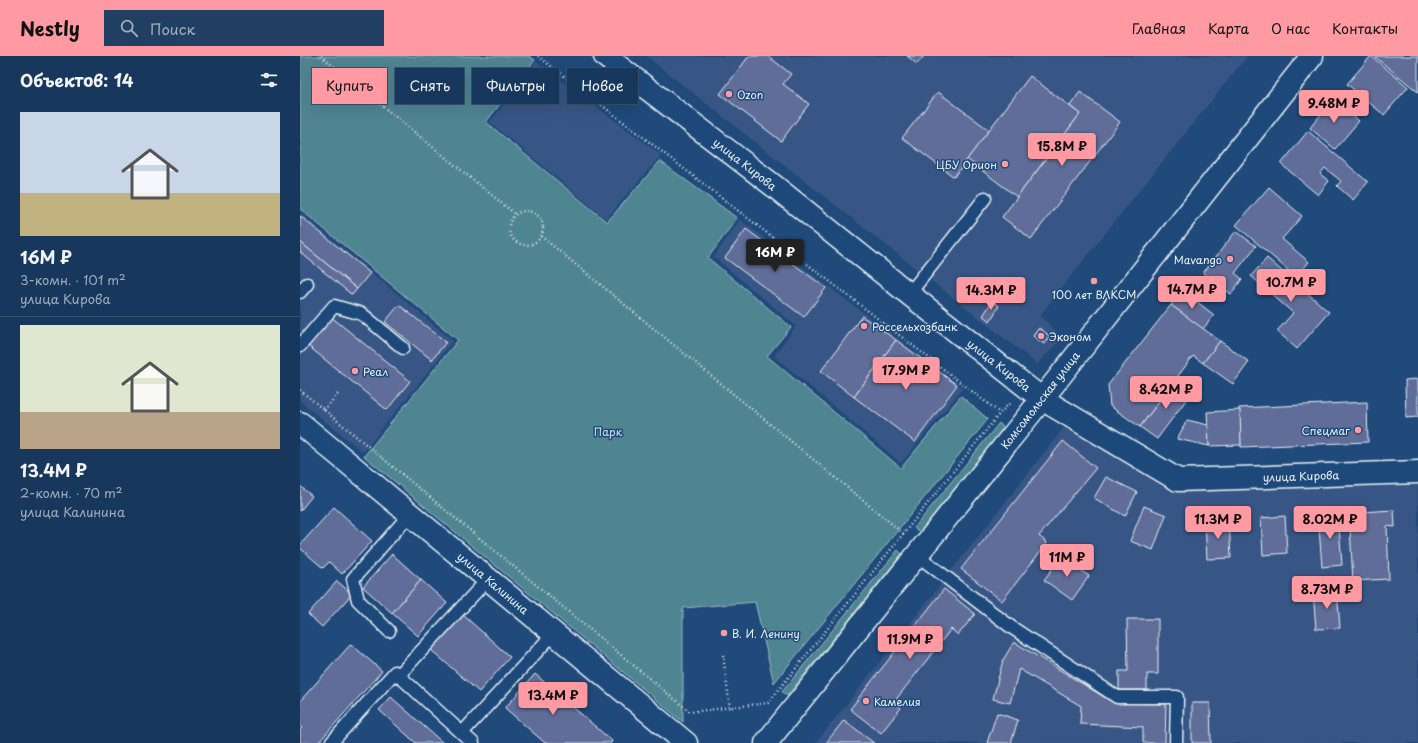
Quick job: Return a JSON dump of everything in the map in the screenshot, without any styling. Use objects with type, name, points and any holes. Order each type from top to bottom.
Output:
[{"type":"street","name":"улица Кирова","points":[[605,56],[774,186],[1042,399],[1178,480],[1418,472]]},
{"type":"street","name":"Комсомольская улица","points":[[766,743],[1042,399],[1312,56]]},
{"type":"street","name":"улица Калинина","points":[[300,423],[686,743]]},
{"type":"lane","points":[[909,294],[985,198]]},
{"type":"lane","points":[[300,346],[334,306],[362,314],[403,348]]},
{"type":"lane","points":[[389,631],[358,600],[353,579],[410,514]]},
{"type":"lane","points":[[917,555],[1011,627],[1117,697],[1177,697],[1176,743]]},
{"type":"lane","points":[[398,676],[488,578]]},
{"type":"lane","points":[[462,733],[554,633]]},
{"type":"lane","points":[[331,743],[395,672],[473,743]]},
{"type":"path","points":[[321,56],[516,214]]},
{"type":"path","points":[[300,390],[690,712],[768,703],[1000,413],[538,56]]},
{"type":"path","points":[[522,211],[535,212],[543,223],[544,229],[542,236],[531,244],[518,243],[510,232],[509,226],[511,219],[522,211]]},
{"type":"path","points":[[542,236],[904,534]]},
{"type":"path","points":[[324,410],[338,394]]},
{"type":"path","points":[[724,655],[730,708]]},
{"type":"shaded area","points":[[646,56],[1247,56],[1040,315],[1062,338],[1037,364]]},
{"type":"shaded area","points":[[536,62],[544,68],[531,68]]},
{"type":"shaded area","points":[[559,79],[567,85],[567,104],[592,104],[661,155],[606,219],[490,122],[504,104],[559,104]]},
{"type":"shaded area","points":[[300,213],[453,341],[363,452],[300,401]]},
{"type":"shaded area","points":[[740,220],[963,388],[901,463],[774,356],[796,326],[714,257]]},
{"type":"shaded area","points":[[1067,424],[1178,489],[1418,481],[1418,743],[816,743]]},
{"type":"green space","name":"Парк","points":[[300,56],[529,56],[535,60],[529,68],[472,68],[472,104],[500,104],[486,122],[607,222],[660,161],[737,218],[708,258],[791,327],[767,356],[901,468],[961,396],[988,419],[774,683],[755,602],[683,608],[683,722],[364,456],[458,340],[300,209]]},
{"type":"green space","points":[[999,423],[1004,428],[920,532],[914,528]]},
{"type":"green space","points":[[898,550],[902,554],[787,696],[782,692]]},
{"type":"building","points":[[749,56],[768,56],[791,74],[783,84],[809,104],[781,141],[720,94]]},
{"type":"building","points":[[907,56],[924,56],[917,64]]},
{"type":"building","points":[[1371,56],[1408,87],[1384,115],[1347,84]]},
{"type":"building","points":[[1374,56],[1418,56],[1418,92]]},
{"type":"building","points":[[1030,76],[1080,114],[1017,197],[967,159]]},
{"type":"building","points":[[938,92],[989,130],[954,177],[902,138]]},
{"type":"building","points":[[1080,92],[1120,122],[1031,239],[1002,217],[1080,114],[1070,106]]},
{"type":"building","points":[[1333,99],[1359,121],[1335,149],[1310,128]]},
{"type":"building","points":[[1308,131],[1368,182],[1353,200],[1337,186],[1341,181],[1325,168],[1320,174],[1329,181],[1318,195],[1281,164]]},
{"type":"building","points":[[1269,187],[1302,216],[1282,239],[1309,262],[1296,277],[1236,225]]},
{"type":"building","points":[[300,216],[370,273],[357,289],[300,242]]},
{"type":"building","points":[[746,229],[826,288],[804,317],[725,258]]},
{"type":"building","name":"Mavango","points":[[1236,231],[1256,246],[1235,273],[1242,279],[1231,294],[1203,273]]},
{"type":"building","points":[[300,242],[357,289],[352,295],[300,252]]},
{"type":"building","points":[[1267,258],[1329,312],[1297,349],[1277,331],[1293,313],[1251,276]]},
{"type":"building","points":[[1182,290],[1214,315],[1203,329],[1171,305]]},
{"type":"building","points":[[992,301],[999,306],[990,321],[983,316]]},
{"type":"building","points":[[399,305],[446,342],[432,360],[385,322]]},
{"type":"building","points":[[1171,305],[1220,341],[1203,363],[1193,356],[1140,427],[1110,406],[1108,385]]},
{"type":"building","points":[[330,316],[410,381],[387,410],[307,345]]},
{"type":"building","points":[[862,316],[896,340],[854,397],[821,371]]},
{"type":"building","name":"Эконом","points":[[1039,328],[1050,336],[1044,344],[1033,336]]},
{"type":"building","points":[[896,340],[957,385],[915,442],[854,397]]},
{"type":"building","points":[[1220,341],[1249,362],[1233,384],[1203,363]]},
{"type":"building","points":[[1418,379],[1418,417],[1406,418],[1405,380]]},
{"type":"building","points":[[1175,380],[1192,392],[1157,439],[1140,427]]},
{"type":"building","points":[[1367,402],[1368,442],[1241,447],[1239,408]]},
{"type":"building","points":[[1240,410],[1241,445],[1209,446],[1207,412]]},
{"type":"building","points":[[1187,420],[1208,425],[1209,446],[1177,439]]},
{"type":"building","points":[[1063,441],[1096,468],[1039,536],[1047,543],[1002,601],[961,569]]},
{"type":"building","points":[[1106,477],[1137,492],[1125,516],[1094,498]]},
{"type":"building","points":[[300,486],[312,496],[300,511]]},
{"type":"building","points":[[1144,506],[1166,515],[1153,550],[1130,541]]},
{"type":"building","points":[[334,507],[372,541],[342,574],[329,562],[323,568],[300,548],[300,545]]},
{"type":"building","points":[[1394,510],[1395,527],[1387,526],[1389,579],[1353,581],[1350,528],[1344,529],[1343,513]]},
{"type":"building","points":[[1338,513],[1342,565],[1322,567],[1318,515]]},
{"type":"building","points":[[1285,516],[1287,553],[1263,555],[1261,518]]},
{"type":"building","points":[[1229,520],[1231,558],[1207,559],[1205,522]]},
{"type":"building","points":[[392,554],[421,580],[392,613],[363,587]]},
{"type":"building","points":[[1061,557],[1089,576],[1072,600],[1044,580]]},
{"type":"building","points":[[421,580],[447,603],[418,636],[392,613]]},
{"type":"building","points":[[337,581],[352,594],[322,627],[308,614]]},
{"type":"building","points":[[944,589],[975,614],[958,635],[951,629],[894,702],[901,708],[881,733],[850,709]]},
{"type":"building","points":[[1337,590],[1340,628],[1316,629],[1313,592]]},
{"type":"building","points":[[462,614],[510,657],[479,692],[430,649]]},
{"type":"building","points":[[1127,619],[1158,619],[1158,674],[1147,674],[1147,690],[1119,690],[1119,671],[1128,671]]},
{"type":"building","points":[[1014,642],[1114,703],[1166,704],[1165,743],[1143,743],[1143,727],[1080,724],[1081,706],[1019,669],[1010,703],[993,699],[1003,660]]},
{"type":"building","points":[[351,644],[382,671],[318,743],[300,743],[300,730],[302,728],[300,726],[300,701]]},
{"type":"building","points":[[535,674],[612,741],[611,743],[545,743],[505,708]]},
{"type":"building","points":[[391,697],[443,743],[416,743],[379,710]]},
{"type":"building","points":[[1192,703],[1210,703],[1211,743],[1192,743]]},
{"type":"building","points":[[997,713],[1018,720],[1011,743],[987,743]]},
{"type":"building","points":[[844,720],[874,743],[826,743]]},
{"type":"place","name":"Ozon","points":[[729,94]]},
{"type":"place","name":"ЦБУ Орион","points":[[1005,164]]},
{"type":"place","name":"Mavango","points":[[1230,259]]},
{"type":"place","name":"100 лет ВЛКСМ","points":[[1094,281]]},
{"type":"place","name":"Россельхозбанк","points":[[864,326]]},
{"type":"place","name":"Эконом","points":[[1041,336]]},
{"type":"place","name":"Реал","points":[[355,371]]},
{"type":"place","name":"Спецмаг","points":[[1358,430]]},
{"type":"place","name":"В. И. Ленину","points":[[724,633]]},
{"type":"place","name":"Камелия","points":[[866,701]]}]
